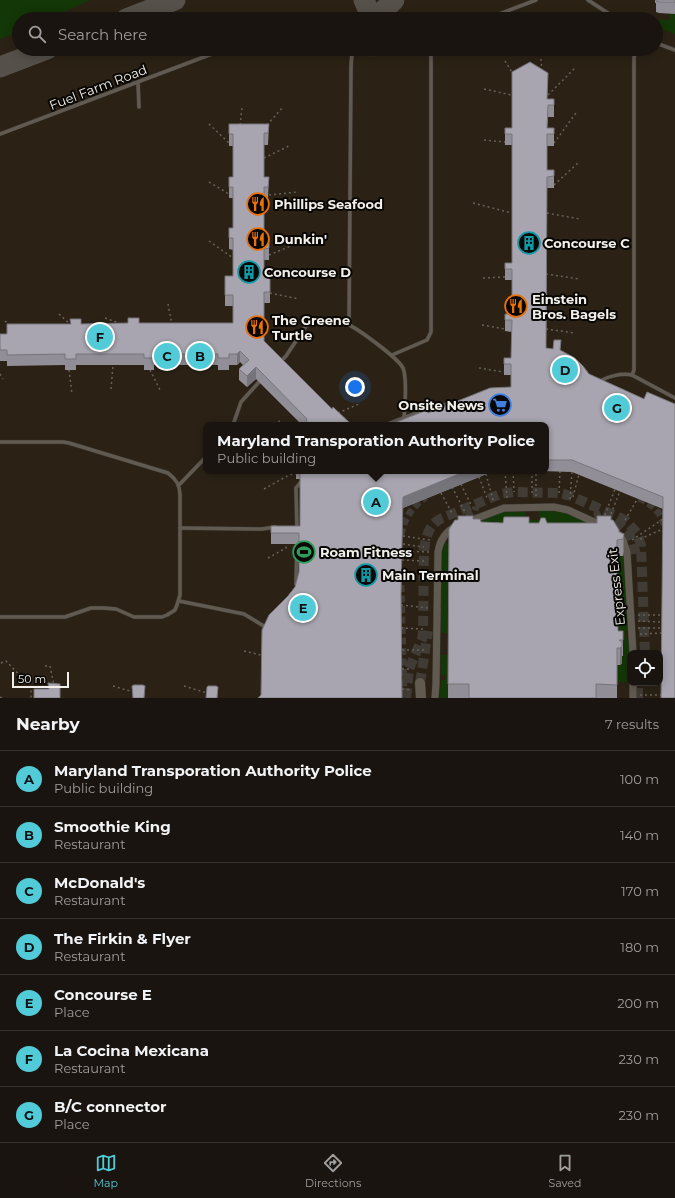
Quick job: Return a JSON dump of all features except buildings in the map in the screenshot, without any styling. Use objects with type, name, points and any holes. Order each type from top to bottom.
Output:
[{"type":"main road","points":[[420,683],[421,698]]},
{"type":"street","name":"Express Exit","points":[[447,533],[454,528],[504,508],[554,507],[575,510],[590,517],[594,516]]},
{"type":"street","name":"Express Exit","points":[[563,508],[615,532],[623,540],[626,546],[633,650]]},
{"type":"street","points":[[435,698],[438,552],[440,542],[450,526],[466,514]]},
{"type":"street","points":[[634,686],[636,696]]},
{"type":"lane","points":[[504,12],[536,0]]},
{"type":"lane","points":[[588,0],[606,12]]},
{"type":"lane","points":[[663,46],[675,50]]},
{"type":"lane","name":"Fuel Farm Road","points":[[0,134],[207,56]]},
{"type":"lane","points":[[349,325],[350,66],[351,56]]},
{"type":"lane","points":[[392,355],[427,340],[430,332],[432,56]]},
{"type":"lane","points":[[632,375],[634,370],[634,56]]},
{"type":"lane","points":[[138,82],[139,108]]},
{"type":"lane","points":[[277,365],[286,356],[306,326],[310,323],[315,321],[342,322],[349,325],[392,355],[400,363],[404,373],[404,418]]},
{"type":"lane","points":[[593,387],[601,380],[625,374],[632,375],[675,398]]},
{"type":"lane","points":[[234,422],[241,402],[259,382]]},
{"type":"lane","points":[[656,394],[659,389]]},
{"type":"lane","points":[[393,422],[435,406],[463,401]]},
{"type":"lane","points":[[0,442],[66,442],[168,473],[179,485],[180,494],[179,601],[178,606],[172,612],[162,617],[134,617],[114,608],[92,608],[65,617],[0,617]]},
{"type":"lane","points":[[179,485],[203,460]]},
{"type":"lane","points":[[297,589],[298,526],[296,488],[300,482]]},
{"type":"lane","points":[[180,528],[262,529],[282,526]]},
{"type":"lane","points":[[290,526],[298,526]]},
{"type":"lane","points":[[179,601],[244,614],[268,628]]},
{"type":"path","points":[[541,56],[542,71]]},
{"type":"path","points":[[504,61],[513,74]]},
{"type":"path","points":[[548,95],[575,68]]},
{"type":"path","points":[[484,89],[512,95]]},
{"type":"path","points":[[263,129],[283,107]]},
{"type":"path","points":[[240,128],[242,108]]},
{"type":"path","points":[[554,143],[576,113]]},
{"type":"path","points":[[209,124],[229,143]]},
{"type":"path","points":[[484,140],[505,142]]},
{"type":"path","points":[[264,158],[291,145]]},
{"type":"path","points":[[554,185],[578,163]]},
{"type":"path","points":[[209,182],[229,194]]},
{"type":"path","points":[[269,195],[297,192]]},
{"type":"path","points":[[472,203],[512,213]]},
{"type":"path","points":[[547,213],[580,219]]},
{"type":"path","points":[[210,241],[233,258]]},
{"type":"path","points":[[269,255],[291,246]]},
{"type":"path","points":[[546,274],[579,279]]},
{"type":"path","points":[[483,278],[505,277]]},
{"type":"path","points":[[270,293],[299,299]]},
{"type":"path","points":[[168,304],[173,327]]},
{"type":"path","points":[[59,314],[71,325]]},
{"type":"path","points":[[105,318],[119,324]]},
{"type":"path","points":[[5,321],[11,325]]},
{"type":"path","points":[[482,325],[505,329]]},
{"type":"path","points":[[546,329],[575,333]]},
{"type":"path","points":[[112,389],[113,365]]},
{"type":"path","points":[[479,368],[504,372]]},
{"type":"path","points":[[69,370],[72,394]]},
{"type":"path","points":[[150,370],[161,392]]},
{"type":"path","points":[[0,374],[3,379]]},
{"type":"path","points":[[335,415],[359,404]]},
{"type":"path","points":[[559,493],[560,471]]},
{"type":"path","points":[[570,499],[572,472]]},
{"type":"path","points":[[264,489],[289,475],[296,474]]},
{"type":"path","points":[[486,474],[494,500]]},
{"type":"path","points":[[505,474],[507,498]]},
{"type":"path","points":[[513,474],[514,492]]},
{"type":"path","points":[[532,474],[532,493]]},
{"type":"path","points":[[536,474],[536,496]]},
{"type":"path","points":[[573,497],[579,474]]},
{"type":"path","points":[[479,477],[487,498]]},
{"type":"path","points":[[461,484],[471,505]]},
{"type":"path","points":[[452,487],[466,514]]},
{"type":"path","points":[[605,515],[615,489]]},
{"type":"path","points":[[611,514],[620,491]]},
{"type":"path","points":[[441,492],[452,513]]},
{"type":"path","points":[[625,520],[638,498]]},
{"type":"path","points":[[632,540],[663,519]]},
{"type":"path","points":[[640,538],[663,529]]},
{"type":"path","points":[[403,536],[430,540]]},
{"type":"path","points":[[268,558],[286,548],[286,544]]},
{"type":"path","points":[[402,544],[424,547]]},
{"type":"path","points":[[402,551],[429,552]]},
{"type":"path","points":[[402,560],[424,561]]},
{"type":"path","points":[[401,605],[428,608]]},
{"type":"path","points":[[638,615],[662,615]]},
{"type":"path","points":[[638,621],[662,622]]},
{"type":"path","points":[[401,628],[423,629]]},
{"type":"path","points":[[638,628],[662,628]]},
{"type":"path","points":[[638,634],[662,633]]},
{"type":"path","points":[[402,650],[426,650]]},
{"type":"path","points":[[244,651],[261,655]]},
{"type":"path","points":[[1,663],[6,661],[31,687],[31,698]]},
{"type":"path","points":[[45,666],[50,666],[55,690]]},
{"type":"path","points":[[402,669],[409,669]]},
{"type":"path","points":[[113,686],[138,694]]},
{"type":"path","points":[[184,686],[212,694]]},
{"type":"path","points":[[636,696],[662,695]]},
{"type":"shaded area","points":[[0,0],[675,0],[675,698],[0,698]]},
{"type":"green space","points":[[0,0],[91,0],[64,12],[12,12],[12,35],[0,39]]},
{"type":"green space","points":[[670,14],[675,14],[675,34],[663,29],[663,19],[669,20]]},
{"type":"green space","points":[[512,510],[513,512],[525,512],[526,520],[539,520],[539,510],[556,510],[603,529],[453,532],[499,513]]},
{"type":"green space","points":[[445,542],[450,545],[449,633],[442,633],[441,631],[441,552]]},
{"type":"green space","points":[[624,550],[629,628],[626,631],[626,638],[629,641],[630,650],[627,650],[627,682],[617,682],[617,665],[621,664],[620,656],[623,656],[618,647],[617,608],[620,608],[621,606],[617,603],[617,556],[623,556]]},
{"type":"green space","points":[[440,638],[441,655],[449,655],[448,698],[440,698],[441,680],[445,680],[445,675],[441,675]]},
{"type":"taxiway","points":[[144,12],[175,0]]},
{"type":"taxiway","points":[[364,0],[369,12]]},
{"type":"taxiway","points":[[384,12],[394,0]]},
{"type":"taxiway","points":[[0,67],[29,56]]},
{"type":"tunnel","points":[[406,698],[409,669],[422,639],[424,552],[428,533],[433,525],[440,519],[500,494],[514,492],[559,493],[571,496],[625,520],[637,533],[641,545],[645,650]]},
{"type":"tunnel","points":[[401,535],[409,513],[426,497]]},
{"type":"tunnel","points":[[639,498],[648,503],[659,513],[665,528]]},
{"type":"tunnel","points":[[467,517],[474,512],[476,507]]},
{"type":"tunnel","points":[[594,516],[603,514]]},
{"type":"tunnel","points":[[615,521],[624,528],[630,536],[636,555]]},
{"type":"tunnel","points":[[401,585],[404,698]]},
{"type":"tunnel","points":[[420,683],[428,631]]},
{"type":"tunnel","points":[[638,686],[638,698]]},
{"type":"place","name":"Phillips Seafood","points":[[258,204]]},
{"type":"place","name":"Dunkin'","points":[[258,239]]},
{"type":"place","name":"Concourse C","points":[[529,243]]},
{"type":"place","name":"Concourse D","points":[[249,272]]},
{"type":"place","name":"Einstein Bros. Bagels","points":[[516,306]]},
{"type":"place","name":"The Greene Turtle","points":[[257,327]]},
{"type":"place","name":"La Cocina Mexicana","points":[[100,337]]},
{"type":"place","name":"McDonald's","points":[[167,356]]},
{"type":"place","name":"Smoothie King","points":[[200,356]]},
{"type":"place","name":"The Firkin & Flyer","points":[[565,370]]},
{"type":"place","name":"Onsite News","points":[[500,405]]},
{"type":"place","name":"B/C connector","points":[[617,408]]},
{"type":"place","name":"Maryland Transporation Authority Police","points":[[376,502]]},
{"type":"place","name":"Roam Fitness","points":[[304,552]]},
{"type":"place","name":"Main Terminal","points":[[366,575]]},
{"type":"place","name":"Concourse E","points":[[303,608]]}]
